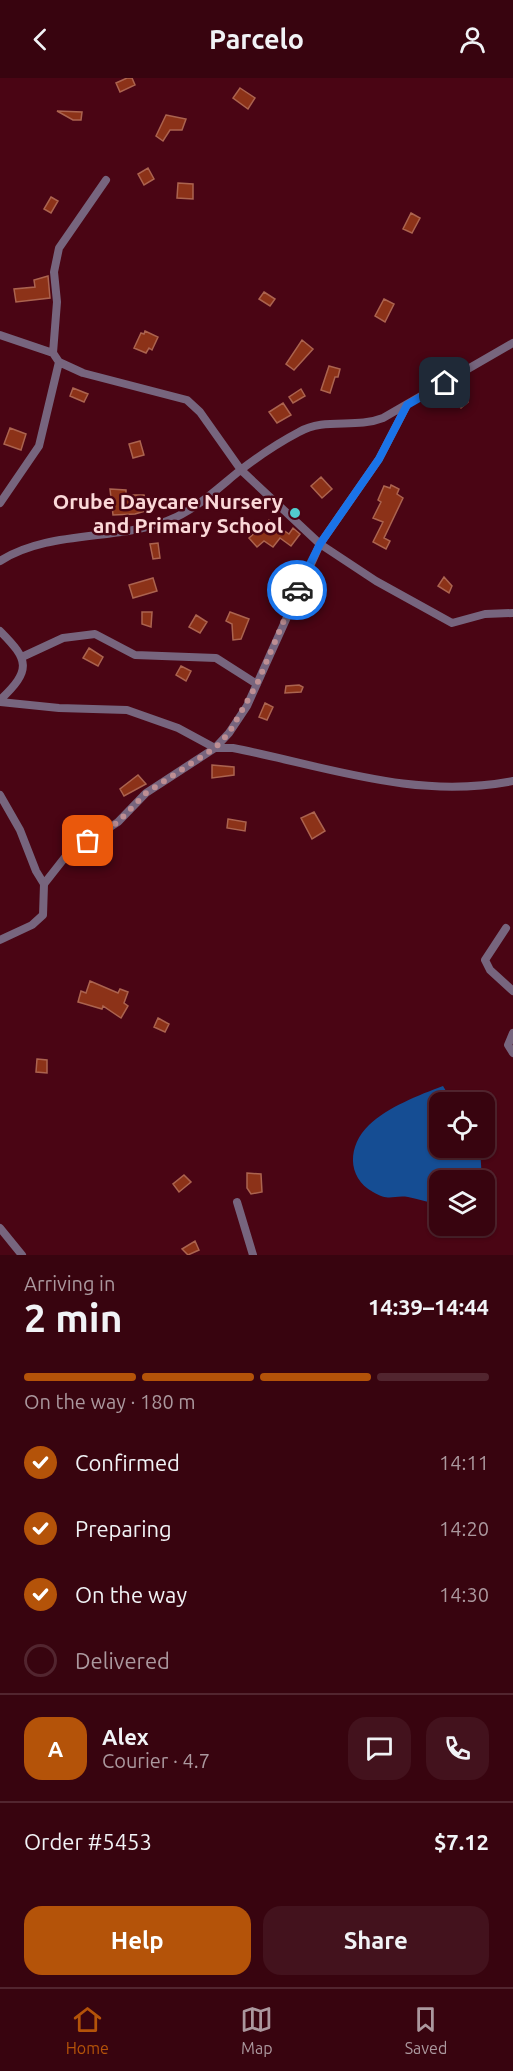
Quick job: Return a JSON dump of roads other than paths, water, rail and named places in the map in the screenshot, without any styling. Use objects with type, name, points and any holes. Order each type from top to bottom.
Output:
[{"type":"street","points":[[53,353],[57,310],[55,259],[59,248],[106,180]]},
{"type":"street","points":[[0,335],[53,353],[60,362],[83,373],[187,400],[200,412],[241,470],[320,544],[376,581],[452,623],[484,614],[513,613]]},
{"type":"street","points":[[0,561],[33,546],[146,528],[167,521],[196,506],[241,470],[310,427],[373,422],[407,405],[513,343]]},
{"type":"street","points":[[0,503],[39,446],[60,362]]},
{"type":"street","points":[[44,884],[74,849],[118,822],[153,788],[215,748],[229,733],[257,684],[320,544],[379,459],[407,405]]},
{"type":"street","points":[[0,631],[22,657],[23,670],[0,701]]},
{"type":"street","points":[[22,657],[63,638],[95,634],[135,655],[216,658],[257,684]]},
{"type":"street","points":[[0,701],[58,708],[127,710],[178,728],[215,748],[233,748],[407,786],[475,786],[513,781]]},
{"type":"street","points":[[229,733],[233,748]]},
{"type":"street","points":[[0,795],[20,830],[31,860],[44,884],[43,915],[32,925],[0,940]]},
{"type":"street","points":[[506,928],[485,960],[490,970],[513,991]]},
{"type":"street","points":[[513,1033],[508,1045],[513,1053]]},
{"type":"street","points":[[237,1202],[253,1255]]},
{"type":"street","points":[[0,1228],[22,1255]]},
{"type":"water","points":[[443,1086],[447,1092],[429,1092],[429,1158],[481,1158],[481,1170],[429,1170],[429,1202],[408,1197],[383,1197],[364,1186],[354,1169],[354,1151],[362,1133],[394,1107],[414,1098]]},
{"type":"place","name":"Orube Daycare Nursery and Primary School","points":[[295,513]]}]
